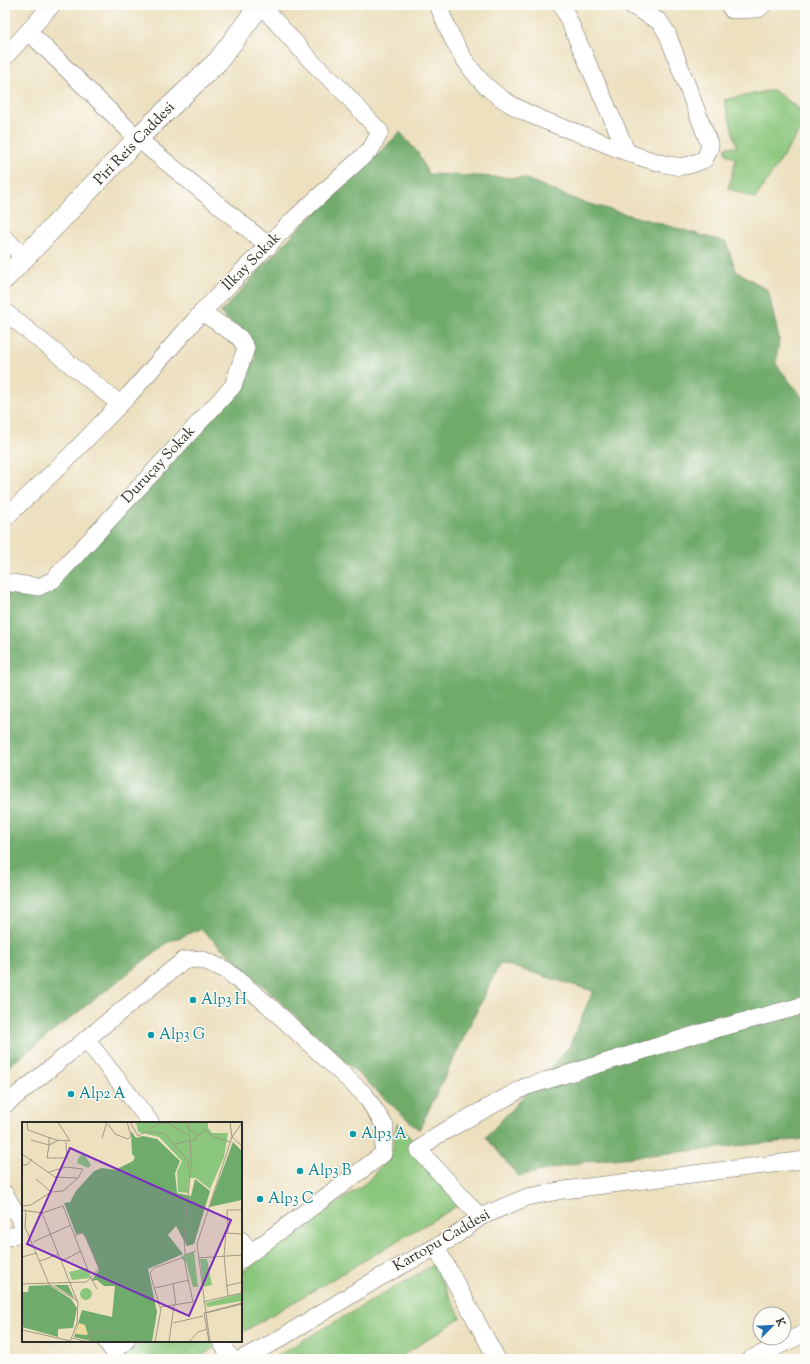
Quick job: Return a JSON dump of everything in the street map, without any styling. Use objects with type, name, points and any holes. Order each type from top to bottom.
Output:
[{"type":"main road","name":"Piri Reis Caddesi","points":[[5,278],[138,139],[218,61],[261,5]]},
{"type":"street","points":[[5,57],[52,5]]},
{"type":"street","name":"İlkay Sokak","points":[[5,518],[60,466],[120,404],[202,312],[294,220],[371,149],[380,132],[341,89],[313,63],[261,5]]},
{"type":"street","points":[[438,5],[450,35],[473,72],[486,86],[525,113],[627,152],[676,166],[686,166],[705,159],[710,146],[667,33],[660,22],[631,5]]},
{"type":"street","points":[[562,5],[627,152]]},
{"type":"street","points":[[729,5],[732,10],[758,8],[763,5]]},
{"type":"street","points":[[29,32],[138,139],[269,246]]},
{"type":"street","points":[[5,238],[25,258]]},
{"type":"street","points":[[5,312],[120,404]]},
{"type":"street","name":"Duruçay Sokak","points":[[5,582],[39,587],[53,580],[233,386],[246,348],[240,338],[202,312]]},
{"type":"street","points":[[5,1105],[184,960],[201,959],[226,970],[267,1004],[365,1095],[385,1126],[384,1154],[244,1251]]},
{"type":"street","points":[[480,1217],[419,1150],[436,1136],[525,1087],[697,1034],[805,1005]]},
{"type":"street","points":[[86,1039],[150,1122]]},
{"type":"street","name":"Kartopu Caddesi","points":[[241,1359],[276,1341],[377,1279],[452,1238],[480,1217],[527,1198],[564,1190],[805,1160]]},
{"type":"street","points":[[5,1194],[22,1223]]},
{"type":"street","points":[[5,1238],[22,1232]]},
{"type":"street","points":[[436,1247],[497,1359]]},
{"type":"street","points":[[751,1359],[805,1333]]},
{"type":"street","points":[[107,1342],[112,1351],[125,1342]]},
{"type":"street","points":[[222,1342],[231,1359]]},
{"type":"green space","points":[[773,90],[805,113],[805,123],[755,199],[728,188],[736,159],[726,154],[726,147],[737,147],[724,100]]},
{"type":"green space","points":[[400,132],[418,153],[428,174],[524,178],[579,201],[726,242],[736,271],[768,290],[779,339],[776,364],[805,401],[805,1139],[583,1162],[518,1176],[486,1137],[569,1047],[593,991],[500,963],[419,1130],[201,929],[168,942],[5,1069],[5,582],[39,587],[229,398],[256,358],[250,341],[220,313],[296,231],[366,167]]},
{"type":"green space","points":[[397,1122],[464,1202],[242,1332],[242,1272],[368,1181],[392,1153]]},
{"type":"green space","points":[[433,1265],[461,1318],[397,1359],[271,1359]]},
{"type":"green space","points":[[142,1342],[217,1342],[219,1345],[198,1359],[128,1359],[124,1354]]},
{"type":"place","name":"Alp3 H","points":[[193,1000]]},
{"type":"place","name":"Alp3 G","points":[[151,1035]]},
{"type":"place","name":"Alp2 A","points":[[71,1094]]},
{"type":"place","name":"Alp3 A","points":[[353,1134]]},
{"type":"place","name":"Alp3 B","points":[[300,1171]]},
{"type":"place","name":"Alp3 C","points":[[260,1199]]}]
